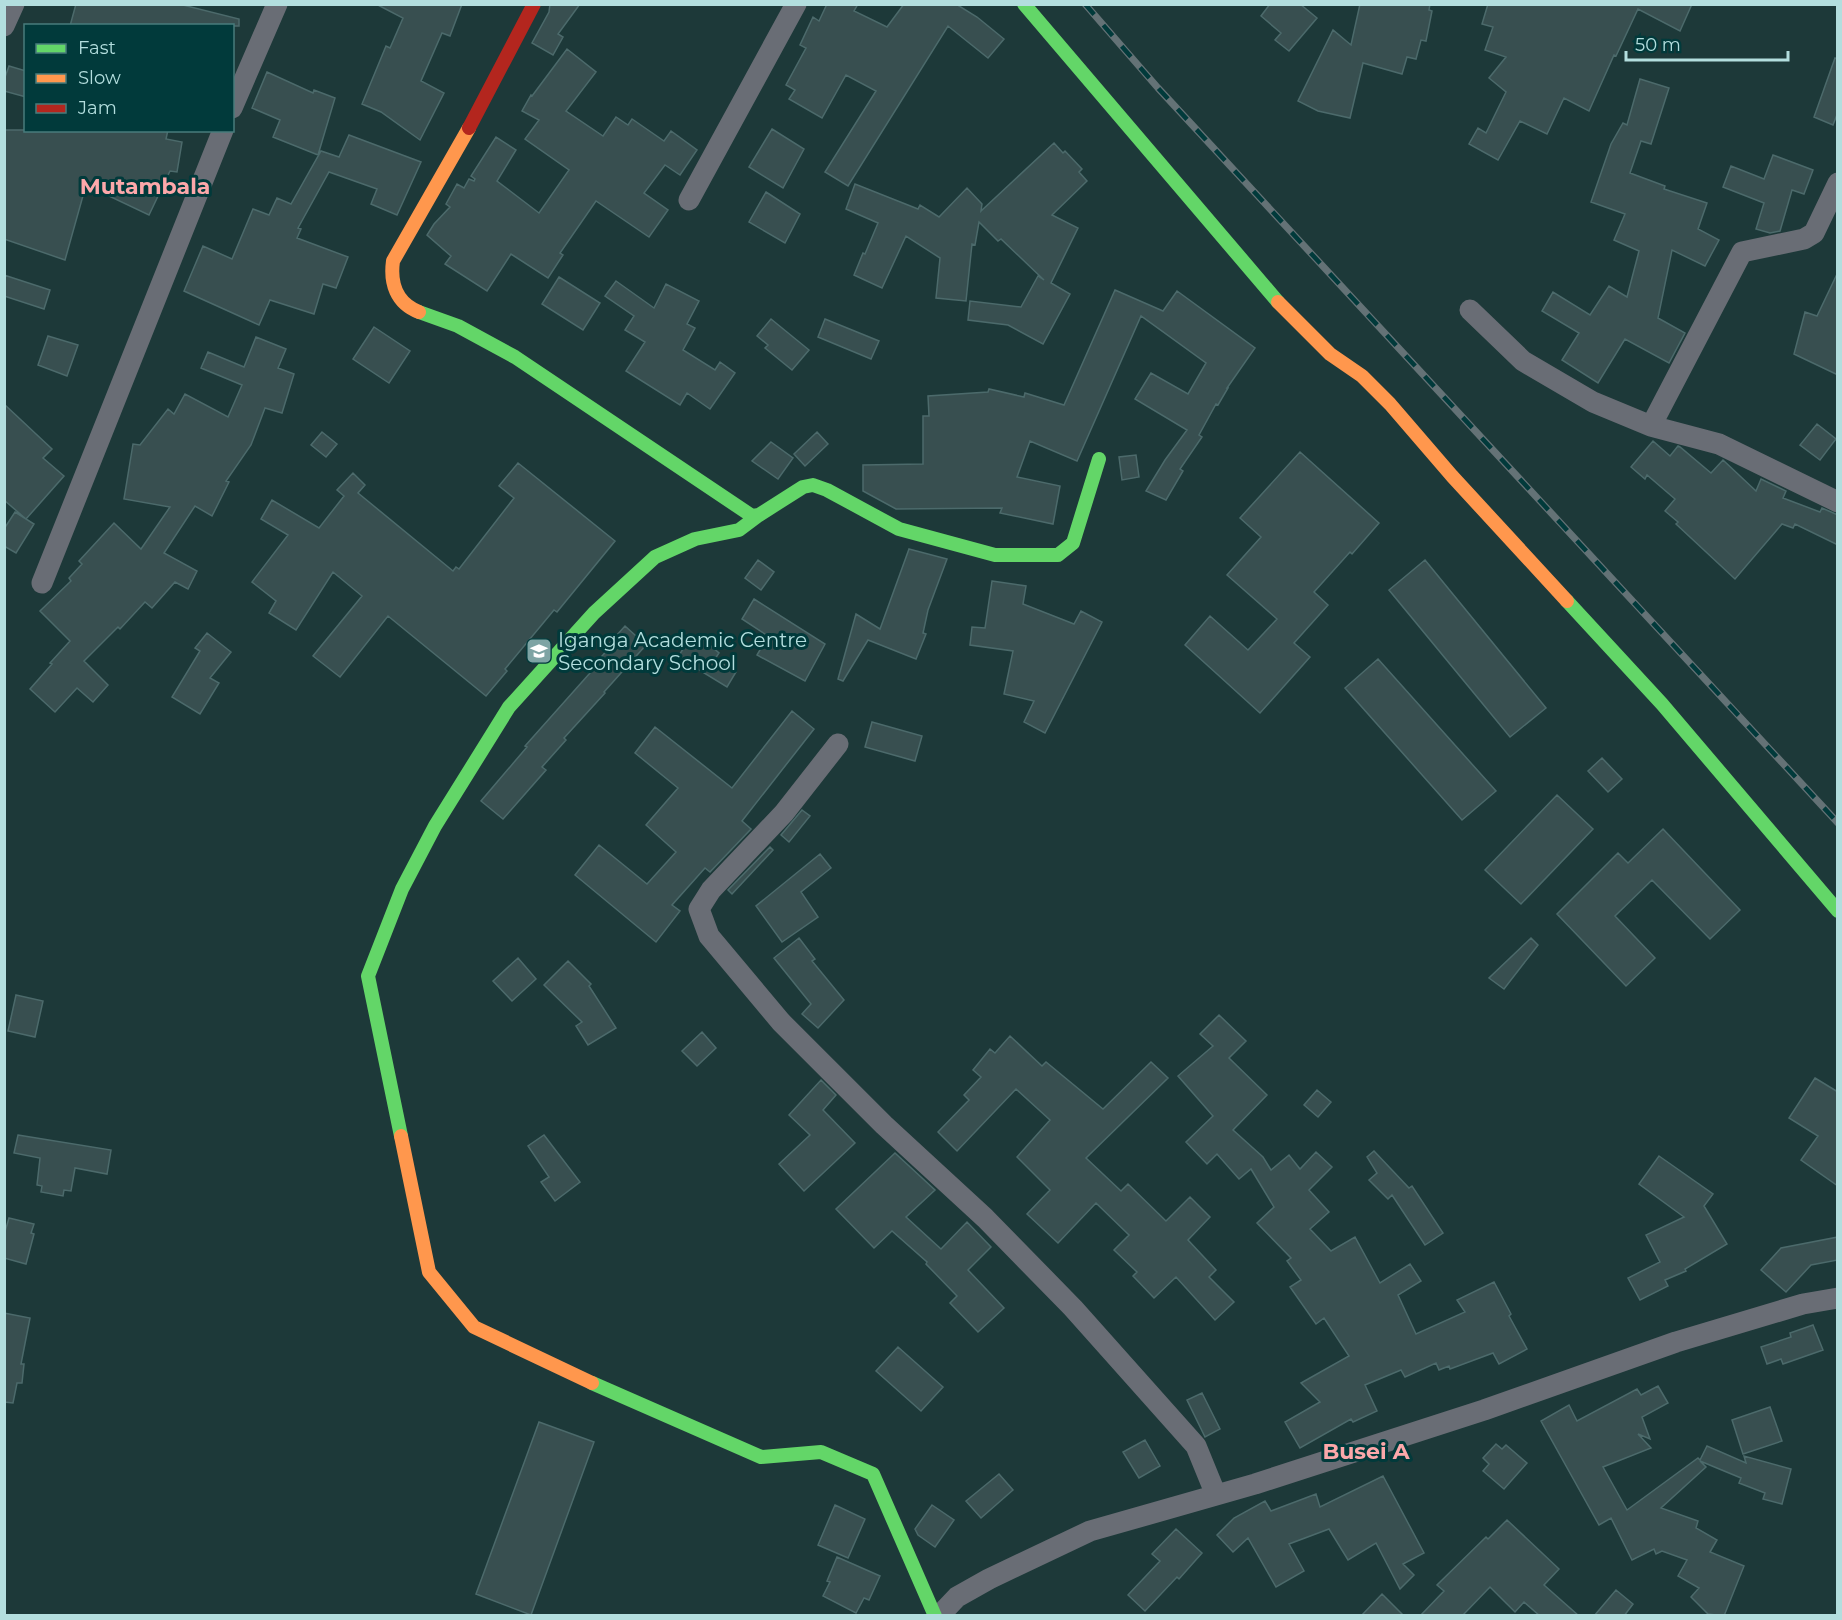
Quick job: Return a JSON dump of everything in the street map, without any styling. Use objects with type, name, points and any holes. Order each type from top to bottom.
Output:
[{"type":"street","points":[[4,26],[14,4]]},
{"type":"street","points":[[234,103],[277,4]]},
{"type":"street","points":[[534,4],[458,150],[393,261],[391,278],[396,294],[412,309],[458,326],[515,357],[752,516],[759,515]]},
{"type":"street","points":[[689,200],[796,4]]},
{"type":"street","points":[[1024,4],[1266,289],[1330,354],[1362,376],[1390,404],[1460,485],[1662,704],[1838,911]]},
{"type":"street","points":[[42,583],[222,132]]},
{"type":"street","points":[[1651,426],[1742,252],[1804,239],[1814,233],[1838,183]]},
{"type":"street","points":[[1470,310],[1523,361],[1593,402],[1651,426],[1719,444],[1838,502]]},
{"type":"street","points":[[1099,459],[1073,543],[1058,555],[995,555],[899,529],[827,490],[813,485],[803,487],[739,530],[695,539],[655,557],[594,613],[509,707],[435,826],[402,889],[368,976],[429,1272],[474,1327],[579,1377],[761,1457],[821,1452],[873,1474],[937,1616],[957,1597],[989,1579],[1090,1531],[1216,1495],[1484,1410],[1676,1341],[1803,1304],[1838,1298]]},
{"type":"street","points":[[838,744],[784,813],[711,890],[699,909],[709,936],[781,1022],[884,1125],[985,1218],[1073,1308],[1196,1446],[1216,1495]]},
{"type":"building","points":[[76,4],[179,4],[239,19],[239,26],[234,26],[234,24],[71,24]]},
{"type":"building","points":[[376,4],[462,4],[450,36],[442,33],[421,81],[444,93],[420,140],[381,112],[362,104],[386,46],[390,48],[403,18]]},
{"type":"building","points":[[550,4],[580,4],[558,34],[563,37],[553,55],[532,43],[549,12]]},
{"type":"building","points":[[827,4],[858,4],[854,11],[887,27],[904,4],[956,4],[977,17],[1004,39],[988,58],[948,26],[848,186],[825,172],[876,91],[846,75],[822,118],[789,99],[795,90],[786,85],[806,48],[800,45],[813,17],[819,21]]},
{"type":"building","points":[[1270,4],[1300,4],[1317,18],[1289,51],[1275,40],[1281,33],[1261,16]]},
{"type":"building","points":[[1360,4],[1430,4],[1429,10],[1432,11],[1426,41],[1421,40],[1416,59],[1407,57],[1402,74],[1363,63],[1350,118],[1318,111],[1298,101],[1333,30],[1351,45]]},
{"type":"building","points":[[1488,4],[1692,4],[1680,31],[1638,9],[1589,111],[1564,98],[1547,134],[1520,121],[1498,160],[1469,144],[1478,128],[1486,133],[1506,92],[1489,78],[1506,57],[1485,50],[1493,27],[1482,24]]},
{"type":"building","points":[[567,49],[596,72],[566,111],[603,136],[616,117],[628,125],[632,119],[664,141],[671,131],[697,150],[680,175],[665,165],[644,193],[668,210],[649,237],[596,201],[560,253],[563,255],[548,278],[511,254],[487,291],[445,264],[451,256],[427,235],[450,207],[446,204],[457,184],[464,188],[469,179],[474,181],[475,179],[471,176],[496,137],[516,150],[497,181],[539,213],[569,170],[525,139],[539,120],[522,111],[531,95]]},
{"type":"building","points":[[1835,58],[1838,59],[1838,112],[1833,125],[1814,117]]},
{"type":"building","points":[[9,66],[24,70],[24,96],[4,91],[4,80]]},
{"type":"building","points":[[267,72],[313,93],[314,90],[335,98],[318,155],[273,137],[280,120],[252,108]]},
{"type":"building","points":[[1640,79],[1669,88],[1651,144],[1641,141],[1630,173],[1665,186],[1664,189],[1707,203],[1698,229],[1719,240],[1705,266],[1672,250],[1658,318],[1685,333],[1669,363],[1625,339],[1598,383],[1562,360],[1579,333],[1542,311],[1553,292],[1590,315],[1609,286],[1627,297],[1639,251],[1614,240],[1625,214],[1591,202],[1611,144],[1623,123],[1627,125]]},
{"type":"building","points":[[772,129],[804,149],[783,188],[749,167]]},
{"type":"building","points":[[4,130],[168,132],[166,139],[182,142],[177,172],[170,171],[149,215],[86,185],[65,260],[4,239]]},
{"type":"building","points":[[349,135],[421,162],[397,215],[371,204],[377,189],[329,172],[298,228],[301,229],[297,238],[348,257],[336,288],[323,284],[314,314],[270,300],[259,325],[184,291],[203,246],[232,259],[253,209],[269,215],[277,198],[291,204],[321,151],[339,157]]},
{"type":"building","points":[[1054,143],[1082,169],[1079,172],[1087,181],[1052,215],[1078,228],[1051,283],[1070,294],[1043,344],[1008,325],[968,320],[970,301],[1021,307],[1038,276],[1044,280],[1001,239],[998,241],[979,222],[975,245],[972,244],[966,301],[936,298],[940,258],[906,236],[882,288],[854,275],[878,223],[846,209],[855,184],[918,209],[920,205],[939,217],[967,188],[982,204],[981,211]]},
{"type":"building","points":[[1773,155],[1813,170],[1804,194],[1792,190],[1780,231],[1770,233],[1756,229],[1764,203],[1723,187],[1731,166],[1764,179]]},
{"type":"building","points":[[766,192],[800,214],[785,243],[749,222]]},
{"type":"building","points":[[1838,272],[1838,375],[1794,354],[1805,312],[1817,316]]},
{"type":"building","points":[[4,275],[50,290],[44,309],[4,296]]},
{"type":"building","points":[[559,277],[600,303],[583,330],[542,304]]},
{"type":"building","points":[[616,281],[654,308],[666,284],[699,301],[687,324],[695,328],[683,350],[715,370],[720,362],[735,373],[710,409],[687,393],[680,405],[626,371],[645,342],[625,330],[634,316],[605,296]]},
{"type":"building","points":[[1115,290],[1163,311],[1177,291],[1255,348],[1218,405],[1216,404],[1199,435],[1202,437],[1180,469],[1183,471],[1166,500],[1146,491],[1187,430],[1135,399],[1151,373],[1188,394],[1206,363],[1141,316],[1077,461],[1030,441],[1017,477],[1060,486],[1053,524],[1000,513],[1002,508],[896,509],[863,491],[863,465],[923,464],[923,416],[929,416],[928,396],[988,392],[989,389],[1024,397],[1025,393],[1064,405]]},
{"type":"building","points":[[771,319],[809,350],[792,370],[765,348],[768,345],[757,336]]},
{"type":"building","points":[[825,319],[879,341],[871,359],[818,337]]},
{"type":"building","points":[[374,327],[410,351],[389,383],[353,359]]},
{"type":"building","points":[[48,336],[78,345],[67,376],[38,365]]},
{"type":"building","points":[[256,337],[286,349],[278,368],[294,374],[282,413],[265,408],[251,445],[226,481],[229,482],[212,516],[195,506],[164,553],[197,571],[188,589],[175,582],[152,608],[145,602],[120,629],[118,627],[84,661],[108,685],[93,702],[77,688],[55,712],[30,689],[70,641],[40,611],[71,581],[69,578],[82,564],[79,561],[114,523],[141,549],[170,507],[124,499],[133,444],[140,445],[168,409],[174,414],[185,394],[228,417],[242,385],[201,368],[208,352],[244,367]]},
{"type":"building","points":[[4,404],[52,449],[43,458],[64,476],[26,519],[4,500]]},
{"type":"building","points":[[1817,424],[1836,439],[1820,460],[1800,445]]},
{"type":"building","points":[[322,432],[337,444],[326,457],[311,445]]},
{"type":"building","points":[[817,432],[828,444],[805,466],[794,454]]},
{"type":"building","points":[[1653,441],[1670,456],[1678,446],[1680,447],[1711,473],[1723,460],[1756,491],[1761,479],[1786,491],[1783,498],[1820,512],[1822,508],[1838,515],[1838,545],[1795,524],[1793,528],[1782,524],[1735,579],[1665,511],[1675,499],[1647,475],[1645,479],[1631,467]]},
{"type":"building","points":[[771,442],[793,458],[778,479],[752,461]]},
{"type":"building","points":[[1300,452],[1379,523],[1314,592],[1328,605],[1294,643],[1310,657],[1260,713],[1185,645],[1210,616],[1248,650],[1277,619],[1227,575],[1261,537],[1240,518]]},
{"type":"building","points":[[1136,455],[1139,477],[1122,480],[1119,457]]},
{"type":"building","points":[[518,463],[615,541],[557,612],[554,610],[505,669],[507,671],[486,696],[388,616],[340,677],[313,656],[362,596],[333,572],[296,630],[269,613],[276,601],[252,582],[288,535],[261,519],[272,500],[319,528],[344,496],[337,490],[353,473],[365,485],[358,493],[453,571],[456,567],[459,569],[514,498],[499,486]]},
{"type":"building","points":[[15,512],[34,524],[16,553],[4,546],[4,529]]},
{"type":"building","points":[[909,549],[947,559],[928,610],[923,633],[926,634],[916,659],[868,640],[843,681],[838,679],[856,614],[880,629]]},
{"type":"building","points":[[758,560],[774,572],[761,590],[745,578]]},
{"type":"building","points":[[1425,560],[1546,708],[1510,737],[1389,590]]},
{"type":"building","points":[[992,581],[1026,586],[1023,604],[1074,624],[1081,611],[1102,622],[1045,733],[1024,722],[1034,701],[1004,694],[1013,651],[970,645],[972,627],[985,628]]},
{"type":"building","points":[[754,599],[825,644],[805,681],[757,655],[768,636],[742,619]]},
{"type":"building","points":[[625,626],[646,645],[564,738],[566,740],[542,767],[546,770],[503,819],[481,801],[527,747],[525,746],[590,673],[588,672],[609,648],[607,646]]},
{"type":"building","points":[[207,633],[231,652],[210,678],[219,683],[200,714],[172,697],[200,651],[195,648]]},
{"type":"building","points":[[691,636],[699,636],[719,653],[715,659],[736,672],[727,687],[678,657]]},
{"type":"building","points":[[1378,659],[1496,791],[1462,820],[1345,688]]},
{"type":"building","points":[[792,711],[814,729],[742,821],[751,829],[710,872],[705,868],[672,905],[680,911],[656,942],[575,875],[599,845],[647,884],[676,852],[646,825],[678,788],[635,753],[655,727],[732,788]]},
{"type":"building","points":[[872,722],[922,736],[915,761],[865,747]]},
{"type":"building","points":[[1602,758],[1622,779],[1608,792],[1588,771]]},
{"type":"building","points":[[1557,795],[1593,829],[1521,904],[1485,870]]},
{"type":"building","points":[[802,810],[810,816],[789,842],[781,835]]},
{"type":"building","points":[[1663,829],[1740,910],[1710,939],[1652,880],[1615,916],[1655,958],[1626,986],[1557,914],[1618,853],[1628,863]]},
{"type":"building","points":[[770,847],[773,850],[732,894],[728,890]]},
{"type":"building","points":[[820,854],[831,868],[801,892],[818,917],[782,942],[756,906]]},
{"type":"building","points":[[799,938],[815,959],[812,961],[844,1000],[818,1028],[802,1014],[811,1004],[774,958]]},
{"type":"building","points":[[1531,938],[1538,945],[1504,989],[1489,978]]},
{"type":"building","points":[[518,958],[536,979],[512,1001],[493,981]]},
{"type":"building","points":[[568,961],[591,984],[589,986],[616,1028],[588,1045],[576,1026],[582,1022],[544,985]]},
{"type":"building","points":[[16,995],[43,1001],[35,1037],[8,1031]]},
{"type":"building","points":[[1219,1015],[1246,1041],[1229,1058],[1267,1095],[1233,1130],[1263,1157],[1271,1170],[1289,1155],[1300,1169],[1316,1152],[1332,1167],[1309,1190],[1329,1212],[1310,1229],[1331,1251],[1355,1237],[1380,1283],[1410,1264],[1421,1281],[1398,1295],[1416,1334],[1465,1312],[1457,1300],[1494,1282],[1527,1349],[1499,1364],[1493,1353],[1450,1369],[1449,1366],[1439,1370],[1436,1363],[1405,1377],[1401,1370],[1365,1385],[1377,1411],[1353,1422],[1351,1419],[1300,1448],[1285,1422],[1320,1402],[1301,1383],[1349,1356],[1324,1318],[1316,1324],[1290,1287],[1301,1280],[1287,1261],[1291,1258],[1257,1223],[1274,1207],[1251,1169],[1239,1179],[1217,1154],[1207,1164],[1186,1142],[1213,1116],[1178,1076],[1213,1046],[1200,1034]]},
{"type":"building","points":[[702,1032],[716,1048],[697,1066],[682,1051]]},
{"type":"building","points":[[1010,1036],[1042,1066],[1046,1062],[1103,1109],[1151,1062],[1168,1078],[1086,1158],[1121,1191],[1128,1184],[1166,1221],[1190,1197],[1210,1217],[1188,1240],[1216,1270],[1209,1277],[1234,1302],[1215,1320],[1176,1277],[1154,1298],[1133,1276],[1137,1272],[1114,1250],[1129,1235],[1096,1203],[1058,1243],[1027,1214],[1050,1190],[1017,1157],[1050,1120],[1016,1089],[957,1151],[938,1132],[969,1100],[964,1095],[981,1077],[973,1070],[990,1049],[995,1053]]},
{"type":"building","points":[[1815,1078],[1838,1092],[1838,1186],[1801,1160],[1818,1136],[1789,1118]]},
{"type":"building","points":[[821,1080],[836,1095],[823,1110],[855,1143],[804,1191],[779,1164],[810,1135],[789,1115]]},
{"type":"building","points":[[1317,1090],[1331,1102],[1318,1117],[1304,1105]]},
{"type":"building","points":[[18,1135],[111,1150],[107,1174],[75,1168],[71,1191],[64,1190],[63,1196],[41,1192],[42,1186],[37,1185],[40,1158],[14,1153]]},
{"type":"building","points":[[544,1135],[580,1182],[555,1201],[541,1182],[549,1177],[528,1146]]},
{"type":"building","points":[[1374,1151],[1409,1188],[1412,1186],[1443,1233],[1425,1245],[1392,1195],[1388,1199],[1369,1180],[1377,1173],[1367,1157]]},
{"type":"building","points":[[895,1153],[935,1190],[906,1217],[941,1249],[967,1222],[991,1247],[968,1270],[1004,1308],[978,1332],[950,1303],[957,1296],[926,1264],[927,1262],[892,1231],[874,1248],[836,1209]]},
{"type":"building","points":[[1659,1156],[1713,1194],[1704,1206],[1727,1244],[1685,1269],[1686,1271],[1665,1280],[1668,1286],[1640,1300],[1628,1278],[1660,1262],[1646,1235],[1684,1217],[1639,1184]]},
{"type":"building","points":[[9,1218],[34,1224],[31,1233],[34,1234],[26,1264],[4,1258],[4,1235]]},
{"type":"building","points":[[1838,1237],[1838,1260],[1811,1265],[1786,1292],[1761,1270],[1781,1248]]},
{"type":"building","points":[[4,1313],[30,1318],[21,1364],[24,1364],[22,1383],[17,1383],[13,1403],[4,1402]]},
{"type":"building","points":[[1813,1325],[1823,1350],[1783,1364],[1781,1359],[1767,1364],[1761,1347],[1791,1337],[1790,1333]]},
{"type":"building","points":[[898,1347],[943,1387],[921,1411],[876,1371]]},
{"type":"building","points":[[1658,1386],[1668,1403],[1642,1417],[1650,1439],[1638,1434],[1651,1448],[1603,1467],[1627,1510],[1698,1458],[1700,1460],[1707,1446],[1746,1463],[1744,1456],[1791,1469],[1782,1504],[1763,1499],[1765,1493],[1739,1483],[1741,1478],[1700,1461],[1706,1467],[1661,1508],[1698,1521],[1696,1528],[1717,1540],[1710,1552],[1744,1566],[1724,1616],[1708,1614],[1691,1597],[1699,1588],[1678,1576],[1687,1560],[1662,1551],[1656,1554],[1654,1549],[1632,1560],[1611,1518],[1599,1525],[1541,1421],[1569,1405],[1577,1421],[1637,1389],[1641,1395]]},
{"type":"building","points":[[1202,1393],[1220,1429],[1205,1437],[1187,1400]]},
{"type":"building","points":[[1770,1407],[1782,1441],[1743,1454],[1732,1420]]},
{"type":"building","points":[[539,1422],[594,1442],[531,1615],[476,1594]]},
{"type":"building","points":[[1145,1440],[1160,1466],[1139,1478],[1123,1452]]},
{"type":"building","points":[[1496,1444],[1502,1449],[1506,1445],[1527,1463],[1504,1489],[1483,1471],[1489,1464],[1483,1458]]},
{"type":"building","points":[[999,1474],[1013,1490],[981,1518],[966,1501]]},
{"type":"building","points":[[1383,1476],[1424,1553],[1403,1564],[1414,1575],[1400,1589],[1376,1543],[1348,1560],[1329,1529],[1289,1544],[1304,1571],[1276,1587],[1248,1538],[1233,1552],[1217,1535],[1234,1518],[1265,1501],[1271,1511],[1316,1494],[1320,1507]]},
{"type":"building","points":[[835,1505],[865,1519],[848,1558],[818,1545]]},
{"type":"building","points":[[932,1505],[954,1520],[935,1547],[918,1535],[915,1529]]},
{"type":"building","points":[[1507,1520],[1559,1569],[1544,1585],[1579,1616],[1540,1616],[1524,1602],[1515,1612],[1490,1587],[1462,1616],[1420,1616],[1444,1591],[1437,1585],[1486,1537],[1488,1539]]},
{"type":"building","points":[[1176,1529],[1202,1553],[1179,1579],[1177,1577],[1145,1611],[1128,1595],[1160,1561],[1152,1554]]},
{"type":"building","points":[[837,1557],[880,1576],[869,1600],[864,1598],[856,1613],[823,1596],[830,1582],[827,1581]]},
{"type":"building","points":[[1616,1590],[1633,1604],[1624,1616],[1594,1616]]},
{"type":"building","points":[[1382,1594],[1404,1616],[1361,1616]]},
{"type":"railway","points":[[1085,4],[1158,88],[1838,823]]},
{"type":"traffic: fast","points":[[1024,4],[1278,302]]},
{"type":"traffic: fast","points":[[419,312],[458,326],[515,357],[752,516],[759,515],[803,487],[813,485],[827,490],[899,529],[995,555],[1058,555],[1073,543],[1099,459]]},
{"type":"traffic: fast","points":[[401,1136],[368,976],[402,889],[435,826],[509,707],[594,613],[655,557],[695,539],[739,530],[759,515]]},
{"type":"traffic: fast","points":[[1567,601],[1662,704],[1838,911]]},
{"type":"traffic: fast","points":[[592,1383],[761,1457],[821,1452],[873,1474],[935,1616]]},
{"type":"traffic: slow","points":[[419,312],[405,303],[396,291],[393,261],[469,128]]},
{"type":"traffic: slow","points":[[1278,302],[1330,354],[1362,376],[1390,404],[1452,476],[1567,601]]},
{"type":"traffic: slow","points":[[401,1136],[429,1272],[474,1327],[592,1383]]},
{"type":"traffic: jam","points":[[469,128],[534,4]]},
{"type":"place","name":"Iganga Academic Centre Secondary School","points":[[539,651]]},
{"type":"district","name":"Mutambala","points":[[145,186]]},
{"type":"district","name":"Busei A","points":[[1366,1451]]}]
